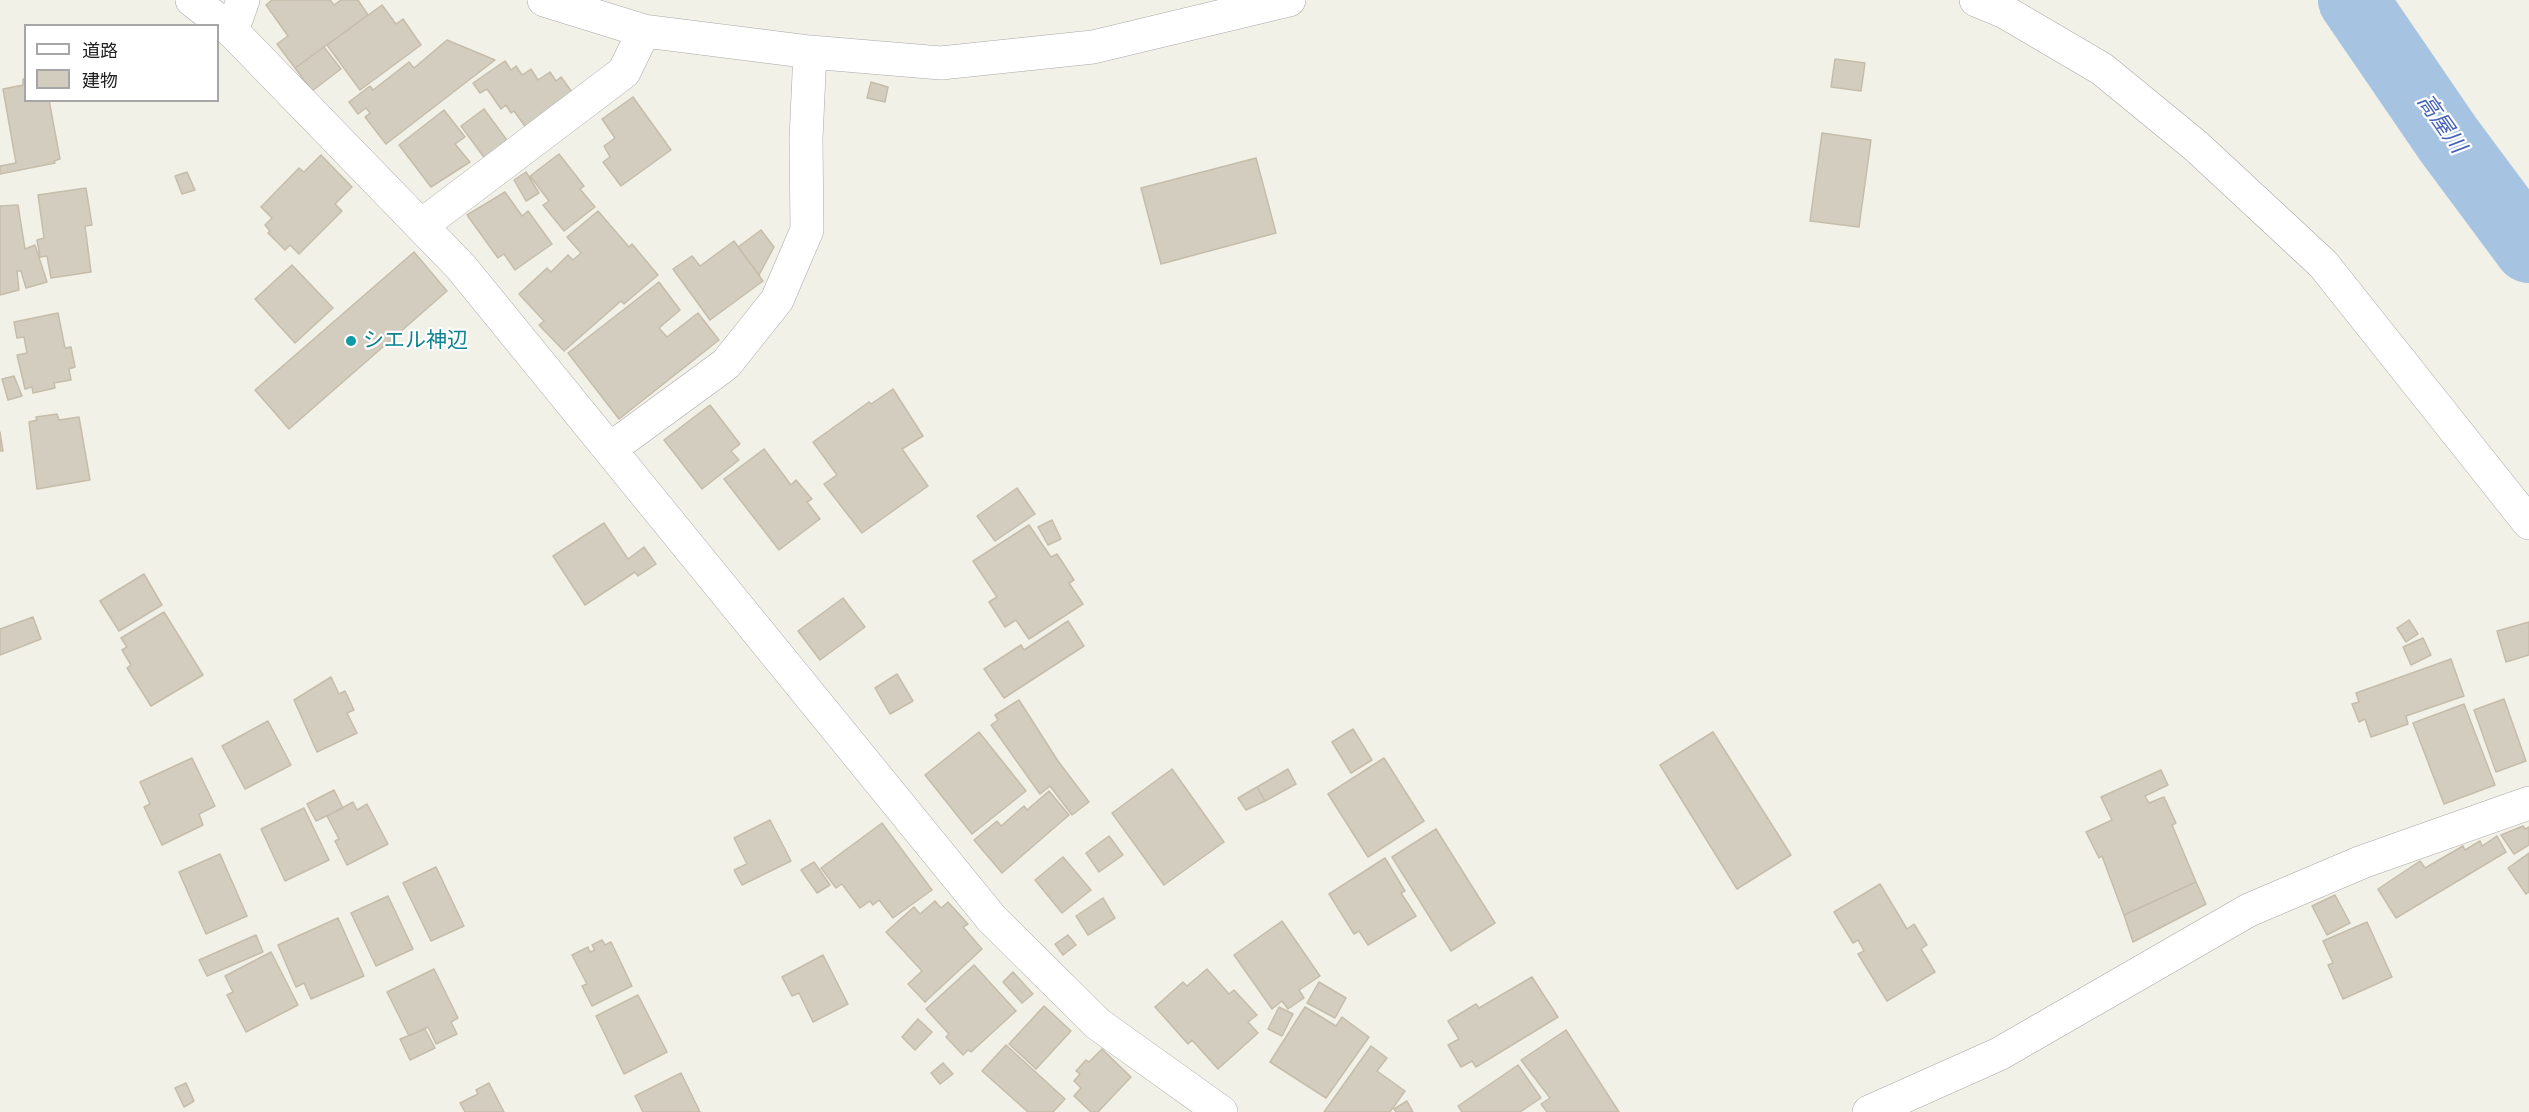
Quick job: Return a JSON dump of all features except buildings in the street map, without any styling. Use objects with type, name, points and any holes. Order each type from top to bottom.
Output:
[{"type":"street","points":[[192,0],[232,32],[461,267],[992,919],[1098,1024],[1221,1112]]},
{"type":"street","points":[[232,32],[243,0]]},
{"type":"street","points":[[544,0],[644,31],[810,52],[941,63],[1093,47],[1289,0]]},
{"type":"street","points":[[1976,0],[2005,12],[2102,69],[2196,146],[2315,256],[2529,523]]},
{"type":"street","points":[[422,225],[624,72],[644,31]]},
{"type":"street","points":[[610,449],[726,364],[777,300],[807,230],[806,139],[810,52]]},
{"type":"street","points":[[1869,1112],[1999,1054],[2249,910],[2362,862],[2529,803]]},
{"type":"waterway","name":"高屋川","points":[[2353,0],[2448,139],[2529,248]]},
{"type":"place","name":"シエル神辺","points":[[351,341]]}]
